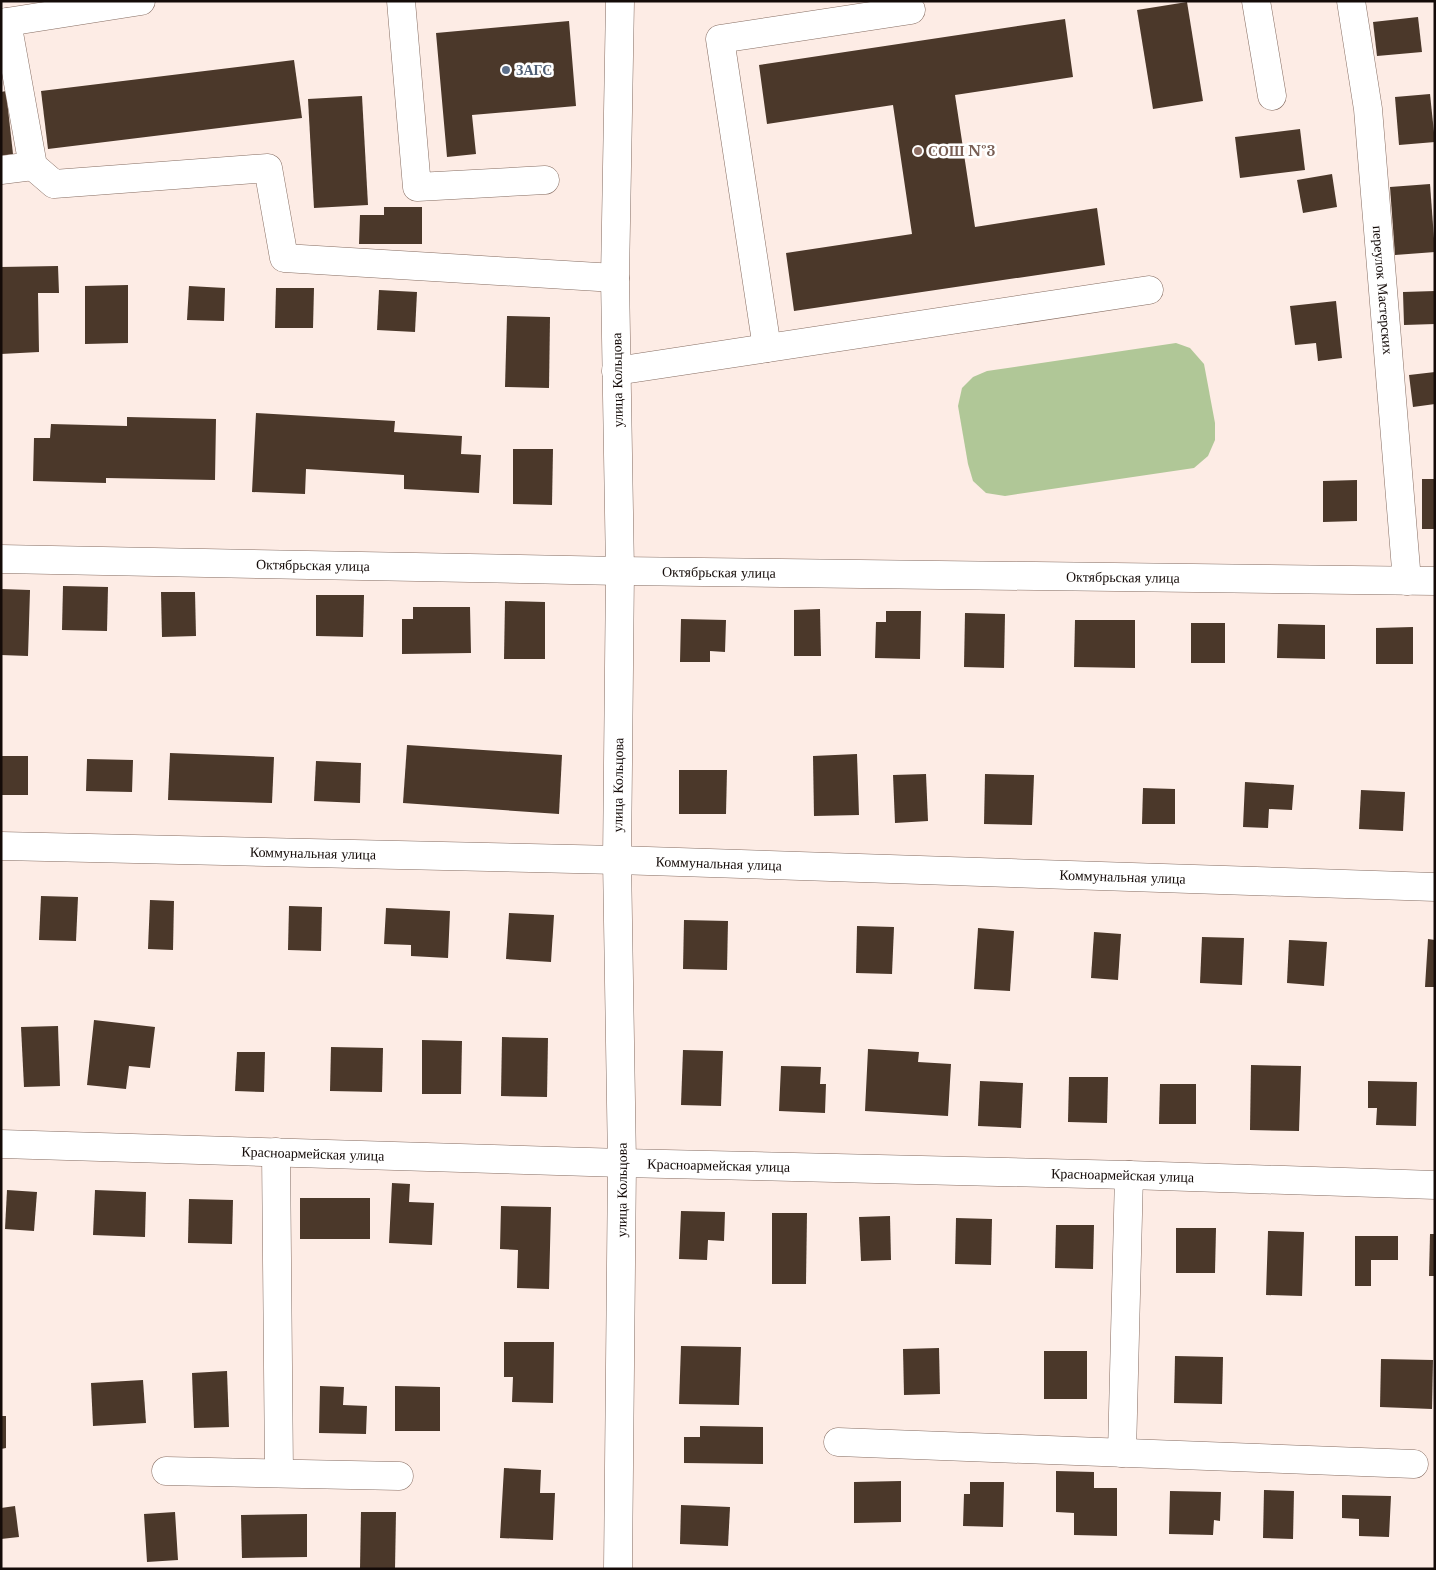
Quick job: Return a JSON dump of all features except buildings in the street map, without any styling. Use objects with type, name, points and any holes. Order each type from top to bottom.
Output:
[{"type":"street","points":[[141,1],[4,22],[32,166],[54,184],[268,168],[284,258],[615,278]]},
{"type":"street","points":[[401,1],[417,187],[545,180]]},
{"type":"street","name":"улица Кольцова","points":[[618,1569],[622,1163],[617,860],[620,571],[615,278],[620,1]]},
{"type":"street","points":[[1256,1],[1272,96]]},
{"type":"street","name":"переулок Мастерских","points":[[1351,1],[1368,109],[1407,581]]},
{"type":"street","points":[[767,348],[720,39],[911,10]]},
{"type":"street","points":[[1,170],[32,166]]},
{"type":"street","points":[[616,371],[1149,290]]},
{"type":"street","name":"Октябрьская улица","points":[[1,559],[620,571],[1435,581]]},
{"type":"street","name":"Коммунальная улица","points":[[1,846],[617,860],[1435,887]]},
{"type":"street","name":"Красноармейская улица","points":[[1,1144],[1435,1185]]},
{"type":"street","points":[[276,1152],[279,1473]]},
{"type":"street","points":[[1122,1453],[1130,1175]]},
{"type":"street","points":[[838,1442],[1414,1464]]},
{"type":"street","points":[[166,1471],[399,1476]]},
{"type":"green space","points":[[1176,343],[1190,348],[1204,364],[1215,423],[1215,440],[1208,456],[1194,468],[1005,496],[986,493],[973,481],[968,464],[958,406],[962,388],[973,377],[987,371]]},
{"type":"place","name":"ЗАГС","points":[[506,70]]},
{"type":"place","name":"СОШ №3","points":[[918,151]]}]
